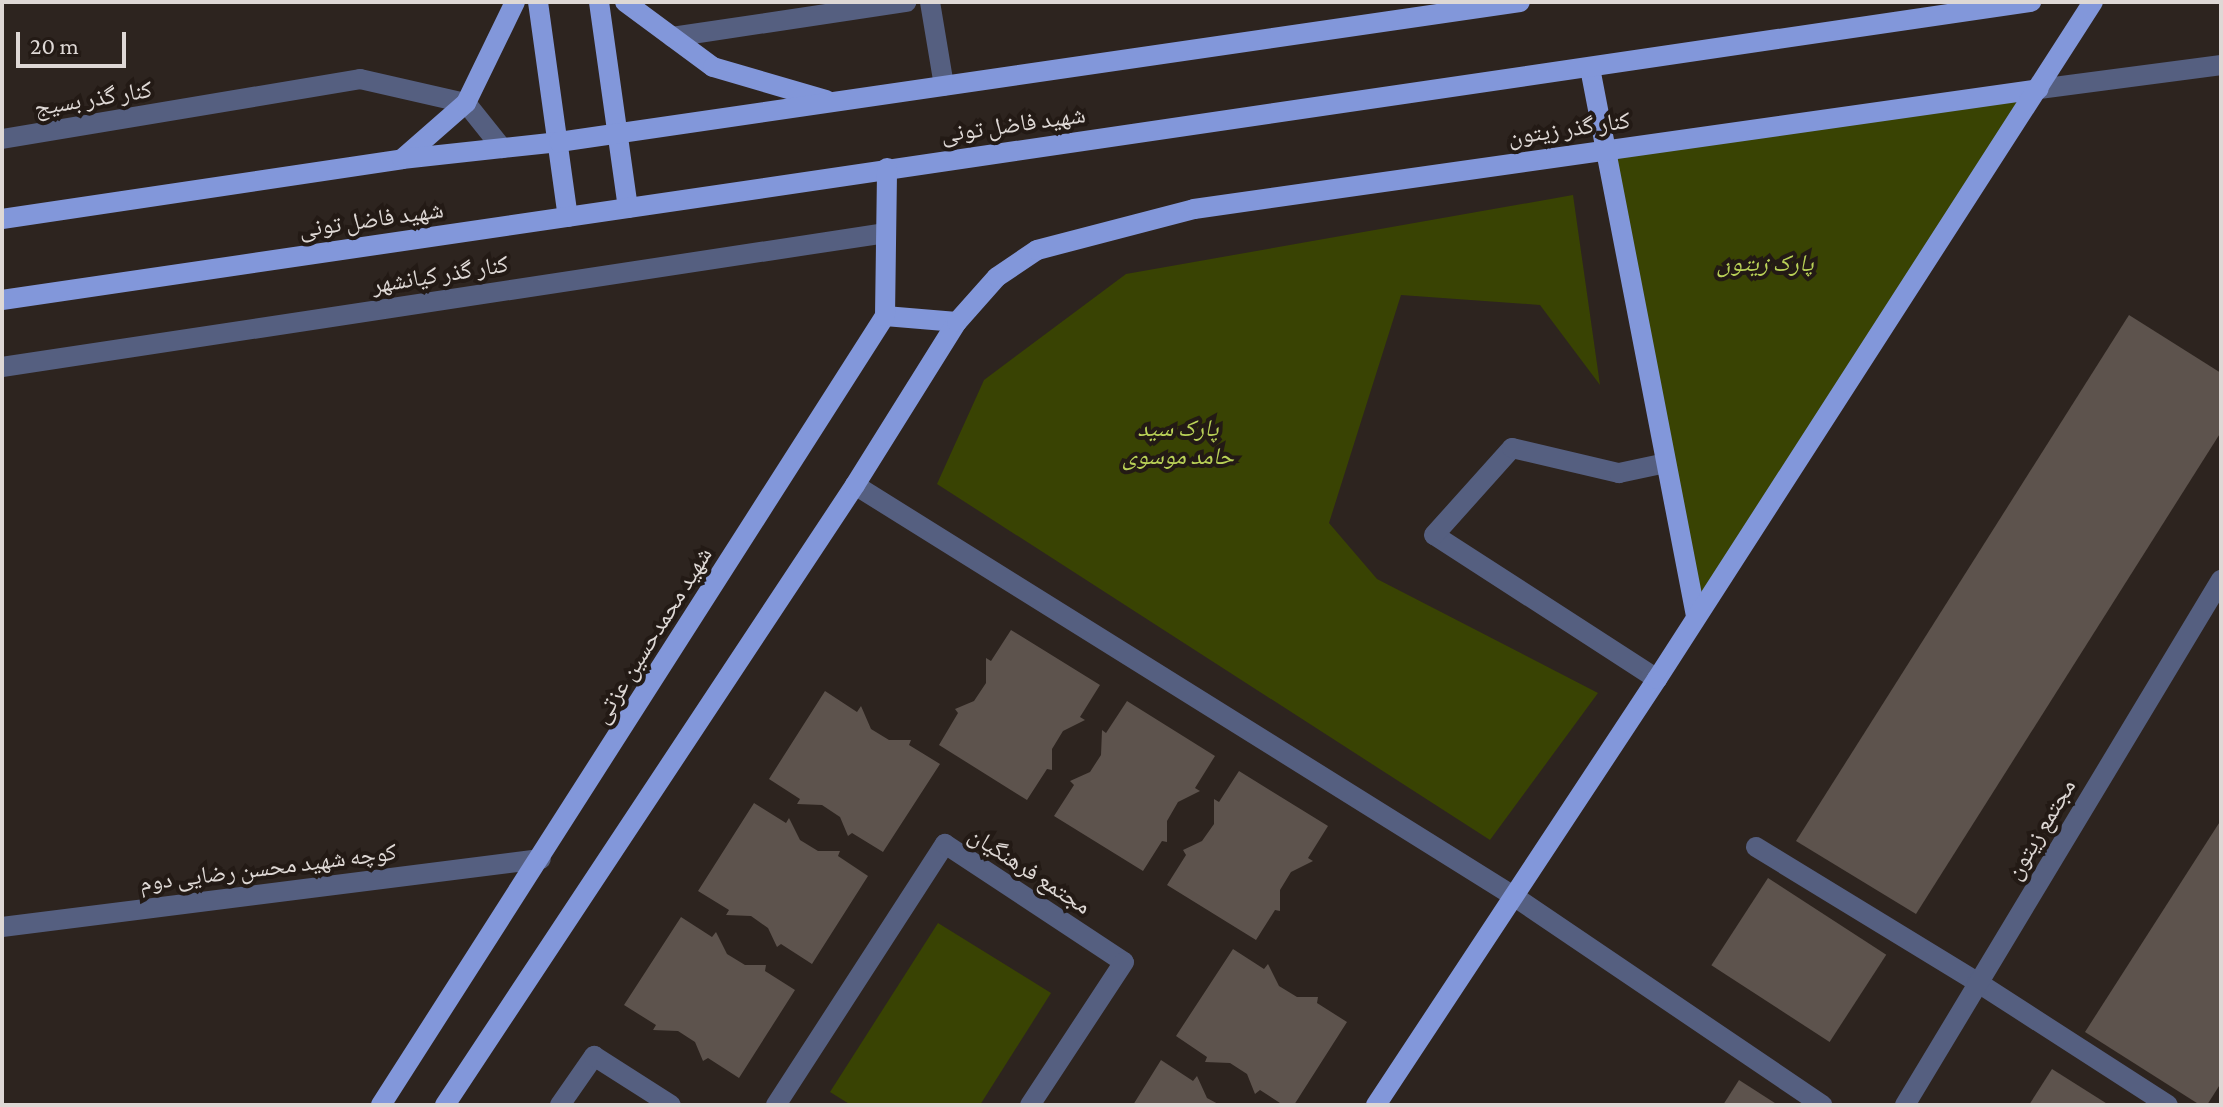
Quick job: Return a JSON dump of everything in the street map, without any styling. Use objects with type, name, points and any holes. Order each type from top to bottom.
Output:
[{"type":"main road","points":[[402,159],[466,103],[515,2]]},
{"type":"main road","points":[[538,2],[568,217]]},
{"type":"main road","points":[[599,2],[628,208]]},
{"type":"main road","points":[[625,2],[713,67],[834,102]]},
{"type":"main road","name":"شهید فاضل تونی","points":[[2,219],[402,159],[559,142],[1520,2]]},
{"type":"main road","name":"شهید فاضل تونی","points":[[2,300],[2031,2]]},
{"type":"main road","points":[[1376,1105],[1657,679],[2093,2]]},
{"type":"main road","points":[[1590,68],[1696,616]]},
{"type":"main road","name":"کنار گذر زیتون","points":[[957,322],[997,277],[1037,250],[1194,209],[2039,89]]},
{"type":"main road","points":[[445,1105],[855,485],[957,322],[885,316],[887,168]]},
{"type":"main road","name":"شهید محمدحسین عزتی","points":[[381,1105],[541,859],[885,316]]},
{"type":"street","points":[[672,37],[906,2]]},
{"type":"street","points":[[930,2],[944,86]]},
{"type":"street","name":"کنار گذر زیتون","points":[[2039,89],[2221,65]]},
{"type":"street","name":"کنار گذر بسیج","points":[[2,139],[360,79],[466,103]]},
{"type":"street","points":[[466,103],[502,148]]},
{"type":"street","name":"کنار گذر کیانشهر","points":[[2,367],[886,233]]},
{"type":"street","points":[[1657,679],[1434,535],[1512,448],[1619,473],[1666,463]]},
{"type":"street","points":[[855,485],[1515,897],[1822,1105]]},
{"type":"street","name":"مجتمع زیتون","points":[[1905,1105],[2221,580]]},
{"type":"street","name":"مجتمع فرهنگیان","points":[[776,1105],[945,844],[1124,962],[1030,1105]]},
{"type":"street","points":[[1756,847],[1977,982],[2168,1105]]},
{"type":"street","name":"کوچه شهید محسن رضایی دوم","points":[[2,927],[541,859]]},
{"type":"street","points":[[560,1105],[594,1056],[671,1105]]},
{"type":"green space","name":"پارک زیتون","points":[[2039,89],[1696,616],[1605,150]]},
{"type":"green space","name":"پارک سید حامد موسوی","points":[[1573,195],[1600,385],[1540,305],[1401,295],[1329,523],[1377,579],[1598,693],[1490,840],[937,484],[984,380],[1126,274]]},
{"type":"green space","points":[[938,923],[1051,993],[980,1105],[851,1105],[830,1092]]},
{"type":"building","points":[[2129,315],[2221,373],[2221,432],[1916,914],[1796,841]]},
{"type":"building","points":[[1011,630],[1100,685],[1080,717],[1085,720],[1063,731],[1052,749],[1052,770],[1047,769],[1027,800],[939,745],[958,713],[955,709],[974,701],[986,683],[986,658],[991,661]]},
{"type":"building","points":[[825,691],[857,712],[861,706],[871,729],[889,740],[911,740],[909,745],[940,764],[883,852],[852,833],[848,836],[840,817],[822,805],[797,804],[800,799],[769,779]]},
{"type":"building","points":[[1127,701],[1215,756],[1195,788],[1200,791],[1178,802],[1167,821],[1167,842],[1162,841],[1143,871],[1054,816],[1074,785],[1070,781],[1090,772],[1101,755],[1102,730],[1106,733]]},
{"type":"building","points":[[1239,771],[1328,826],[1308,858],[1313,861],[1291,872],[1280,890],[1280,911],[1275,910],[1256,940],[1167,885],[1186,855],[1183,850],[1202,841],[1214,824],[1214,799],[1219,802]]},
{"type":"building","points":[[754,803],[786,823],[789,818],[800,840],[818,851],[840,851],[838,856],[868,876],[812,964],[781,944],[777,947],[768,928],[751,916],[726,915],[729,910],[698,891]]},
{"type":"building","points":[[2221,820],[2221,1083],[2207,1105],[2200,1105],[2085,1032]]},
{"type":"building","points":[[1768,878],[1886,955],[1830,1042],[1711,965]]},
{"type":"building","points":[[681,917],[712,937],[716,932],[727,954],[745,965],[766,965],[765,971],[795,990],[739,1078],[708,1058],[703,1061],[695,1042],[678,1031],[653,1030],[656,1025],[624,1005]]},
{"type":"building","points":[[1233,949],[1264,969],[1268,964],[1279,986],[1297,997],[1318,997],[1317,1003],[1347,1022],[1294,1105],[1283,1105],[1260,1090],[1255,1094],[1247,1074],[1230,1063],[1205,1062],[1207,1057],[1176,1036]]},
{"type":"building","points":[[1161,1060],[1193,1081],[1197,1076],[1207,1098],[1220,1105],[1133,1105]]},
{"type":"building","points":[[2052,1069],[2109,1105],[2029,1105]]},
{"type":"building","points":[[1739,1080],[1778,1105],[1723,1105]]}]
